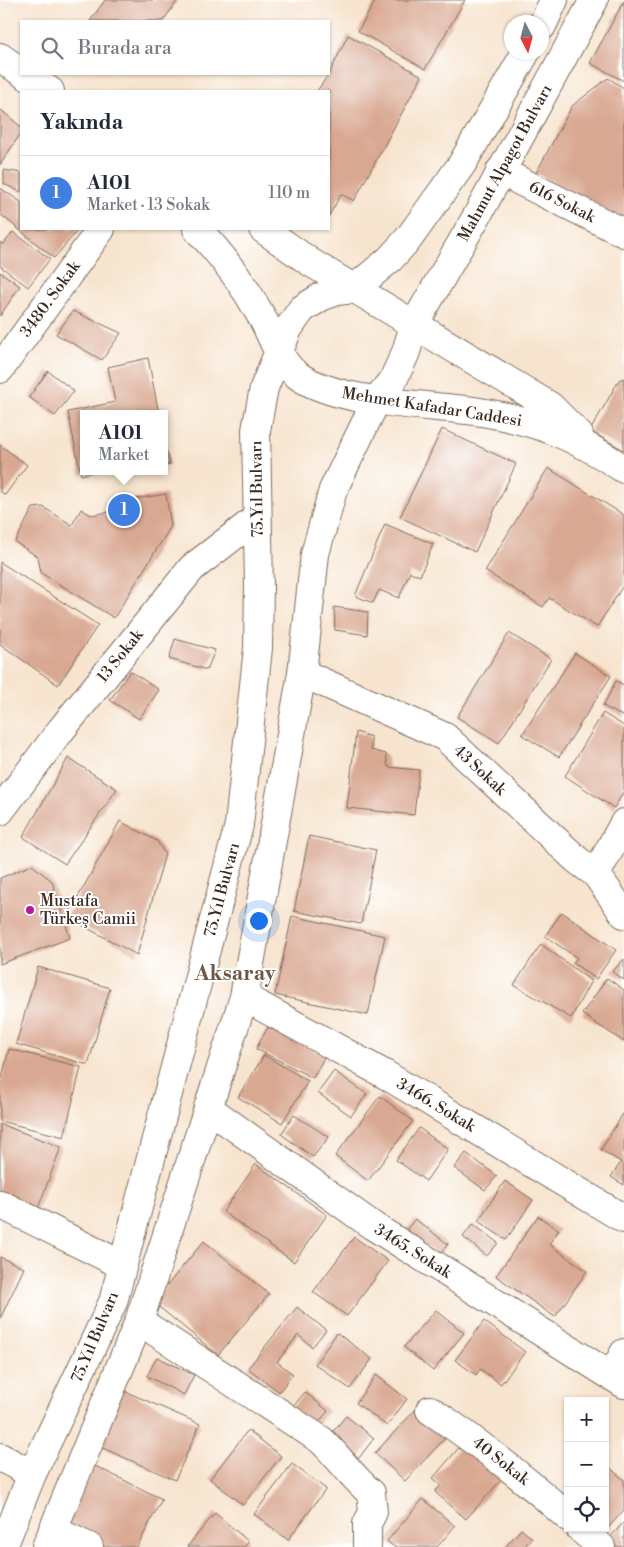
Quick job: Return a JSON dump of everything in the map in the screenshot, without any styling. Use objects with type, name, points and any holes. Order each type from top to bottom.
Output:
[{"type":"main road","points":[[547,15],[554,0]]},
{"type":"main road","name":"Mahmut Alpagot Bulvarı","points":[[414,325],[478,214],[594,0]]},
{"type":"main road","points":[[0,58],[20,71]]},
{"type":"main road","points":[[278,352],[288,329],[302,309],[321,297],[337,291],[354,289],[390,259],[409,238],[462,164],[521,60]]},
{"type":"main road","points":[[26,75],[48,90]]},
{"type":"main road","name":"616 Sokak","points":[[500,171],[624,233]]},
{"type":"main road","name":"3480. Sokak","points":[[0,369],[100,230]]},
{"type":"main road","name":"Mehmet Kafadar Caddesi","points":[[199,230],[222,256],[261,315],[278,352],[299,377],[349,396],[473,411],[542,425],[592,448],[624,469]]},
{"type":"main road","name":"Mehmet Kafadar Caddesi","points":[[264,230],[310,262],[550,406],[592,448]]},
{"type":"main road","points":[[377,399],[393,380],[406,352],[414,325]]},
{"type":"main road","name":"75.Yıl Bulvarı","points":[[3,1547],[32,1474],[113,1302],[239,826],[258,648],[259,586],[256,430],[264,388],[278,352]]},
{"type":"main road","name":"75.Yıl Bulvarı","points":[[50,1538],[139,1321],[244,998],[302,673],[318,545],[333,490],[377,399]]},
{"type":"main road","name":"13 Sokak","points":[[0,811],[61,730],[192,568],[257,518]]},
{"type":"main road","name":"43 Sokak","points":[[302,673],[446,737],[577,860],[596,874],[624,914]]},
{"type":"main road","points":[[596,874],[624,823]]},
{"type":"main road","name":"3466. Sokak","points":[[244,998],[386,1075],[624,1219]]},
{"type":"main road","name":"3465. Sokak","points":[[208,1108],[373,1226],[620,1371]]},
{"type":"main road","points":[[0,1204],[122,1265]]},
{"type":"main road","points":[[139,1321],[321,1440],[338,1456],[352,1476],[371,1493],[373,1512],[367,1524],[367,1547]]},
{"type":"main road","name":"40 Sokak","points":[[430,1410],[467,1434],[531,1484],[564,1513]]},
{"type":"main road","points":[[0,1457],[32,1474]]},
{"type":"main road","points":[[584,1532],[601,1547]]},
{"type":"main road","points":[[50,1538],[89,1547]]},
{"type":"building","points":[[105,0],[178,0],[164,20],[91,20]]},
{"type":"building","points":[[376,0],[465,0],[425,69],[358,31]]},
{"type":"building","points":[[624,1],[624,81],[590,63]]},
{"type":"building","points":[[348,35],[422,76],[354,201],[341,194],[330,214],[330,90],[318,90],[330,75]]},
{"type":"building","points":[[608,78],[624,88],[624,222],[536,173],[572,106]]},
{"type":"building","points":[[0,109],[20,126],[20,135],[0,165]]},
{"type":"building","points":[[4,170],[20,173],[20,192],[4,184]]},
{"type":"building","points":[[0,188],[20,201],[20,230],[78,230],[54,258],[0,214]]},
{"type":"building","points":[[13,232],[50,259],[28,287],[0,266],[0,242],[3,245]]},
{"type":"building","points":[[0,272],[20,286],[0,316]]},
{"type":"building","points":[[73,311],[121,333],[102,360],[56,334]]},
{"type":"building","points":[[148,358],[158,410],[80,410],[80,470],[68,412],[115,402],[108,367]]},
{"type":"building","points":[[48,371],[74,391],[55,416],[29,397]]},
{"type":"building","points":[[624,378],[624,450],[590,431],[619,380]]},
{"type":"building","points":[[442,429],[516,464],[475,552],[400,517]]},
{"type":"building","points":[[0,445],[27,465],[5,495],[0,491]]},
{"type":"building","points":[[548,468],[624,515],[624,584],[597,627],[549,598],[543,607],[485,571]]},
{"type":"building","points":[[166,494],[171,526],[114,618],[41,573],[38,557],[15,542],[33,508],[43,507],[72,525],[81,509],[91,515],[115,511],[122,501]]},
{"type":"building","points":[[385,524],[433,544],[420,576],[410,572],[399,598],[379,590],[373,603],[355,596]]},
{"type":"building","points":[[0,562],[98,625],[58,685],[0,644]]},
{"type":"building","points":[[334,607],[368,612],[367,635],[335,630]]},
{"type":"building","points":[[509,633],[551,659],[499,743],[457,717]]},
{"type":"building","points":[[175,639],[215,650],[207,670],[169,659]]},
{"type":"building","points":[[575,653],[611,676],[559,757],[522,735]]},
{"type":"building","points":[[130,671],[159,690],[139,719],[110,700]]},
{"type":"building","points":[[616,681],[624,685],[624,717],[603,706]]},
{"type":"building","points":[[603,713],[624,726],[624,791],[614,808],[565,776]]},
{"type":"building","points":[[356,732],[371,737],[371,750],[386,754],[388,767],[419,770],[414,815],[347,808]]},
{"type":"building","points":[[68,758],[117,789],[65,864],[23,837]]},
{"type":"building","points":[[120,821],[157,841],[165,854],[137,955],[67,917]]},
{"type":"building","points":[[309,836],[376,850],[361,924],[294,911]]},
{"type":"building","name":"Mustafa Türkeş Camii","points":[[32,865],[52,881],[70,938],[0,964],[0,878]]},
{"type":"building","points":[[562,912],[616,950],[596,979],[573,963],[577,958],[545,936]]},
{"type":"building","points":[[292,916],[385,936],[368,1015],[275,995]]},
{"type":"building","points":[[541,944],[591,981],[571,1018],[514,985]]},
{"type":"building","points":[[624,959],[624,980],[612,972]]},
{"type":"building","points":[[38,967],[110,988],[88,1065],[16,1044]]},
{"type":"building","points":[[607,978],[624,990],[624,1042],[582,1014]]},
{"type":"building","points":[[268,1027],[325,1056],[313,1078],[256,1049]]},
{"type":"building","points":[[9,1049],[81,1067],[64,1137],[0,1121],[0,1086]]},
{"type":"building","points":[[264,1055],[308,1081],[282,1123],[238,1097]]},
{"type":"building","points":[[334,1071],[367,1094],[351,1116],[318,1093]]},
{"type":"building","points":[[380,1096],[413,1121],[368,1181],[335,1156]]},
{"type":"building","points":[[624,1112],[624,1185],[611,1177],[621,1162],[601,1150]]},
{"type":"building","points":[[294,1115],[329,1137],[313,1157],[281,1134]]},
{"type":"building","points":[[0,1124],[61,1147],[34,1219],[0,1207]]},
{"type":"building","points":[[419,1128],[448,1149],[426,1181],[396,1160]]},
{"type":"building","points":[[466,1153],[497,1176],[485,1190],[454,1168]]},
{"type":"building","points":[[256,1164],[327,1215],[294,1262],[223,1212]]},
{"type":"building","points":[[505,1181],[533,1200],[506,1240],[478,1221]]},
{"type":"building","points":[[538,1216],[559,1230],[549,1244],[587,1271],[555,1317],[496,1276]]},
{"type":"building","points":[[415,1219],[448,1244],[439,1256],[406,1230]]},
{"type":"building","points":[[473,1224],[498,1243],[487,1256],[463,1237]]},
{"type":"building","points":[[354,1237],[388,1261],[347,1316],[313,1292]]},
{"type":"building","points":[[204,1241],[269,1294],[218,1355],[153,1302]]},
{"type":"building","points":[[0,1257],[24,1268],[0,1319]]},
{"type":"building","points":[[297,1307],[326,1330],[312,1347],[298,1335],[277,1362],[293,1374],[279,1392],[248,1368]]},
{"type":"building","points":[[436,1310],[464,1333],[433,1371],[404,1347]]},
{"type":"building","points":[[484,1321],[525,1352],[501,1384],[480,1369],[476,1375],[455,1360]]},
{"type":"building","points":[[337,1333],[372,1359],[350,1389],[315,1364]]},
{"type":"building","points":[[157,1357],[194,1375],[184,1395],[147,1376]]},
{"type":"building","points":[[376,1375],[407,1399],[387,1426],[356,1403]]},
{"type":"building","points":[[122,1390],[200,1424],[175,1480],[98,1446]]},
{"type":"building","points":[[305,1392],[328,1411],[315,1427],[292,1408]]},
{"type":"building","points":[[418,1407],[448,1435],[405,1481],[375,1453]]},
{"type":"building","points":[[346,1416],[374,1438],[359,1458],[330,1435]]},
{"type":"building","points":[[248,1430],[281,1456],[243,1505],[210,1479]]},
{"type":"building","points":[[463,1443],[503,1478],[466,1519],[435,1492],[441,1485],[433,1478]]},
{"type":"building","points":[[292,1464],[326,1489],[288,1540],[254,1514]]},
{"type":"building","points":[[95,1466],[162,1499],[137,1547],[100,1547],[63,1529]]},
{"type":"building","points":[[609,1467],[624,1480],[624,1510],[609,1527]]},
{"type":"building","points":[[423,1499],[455,1526],[437,1547],[394,1547],[387,1541]]},
{"type":"building","points":[[215,1513],[249,1542],[244,1547],[187,1547]]},
{"type":"building","points":[[624,1522],[624,1547],[610,1547],[605,1543]]},
{"type":"building","points":[[521,1529],[532,1538],[524,1547],[505,1547]]},
{"type":"building","points":[[596,1532],[605,1532],[601,1536]]},
{"type":"place","name":"A101","points":[[124,510]]},
{"type":"place","name":"Mustafa Türkeş Camii","points":[[30,910]]},
{"type":"district","name":"Aksaray","points":[[235,974]]}]
